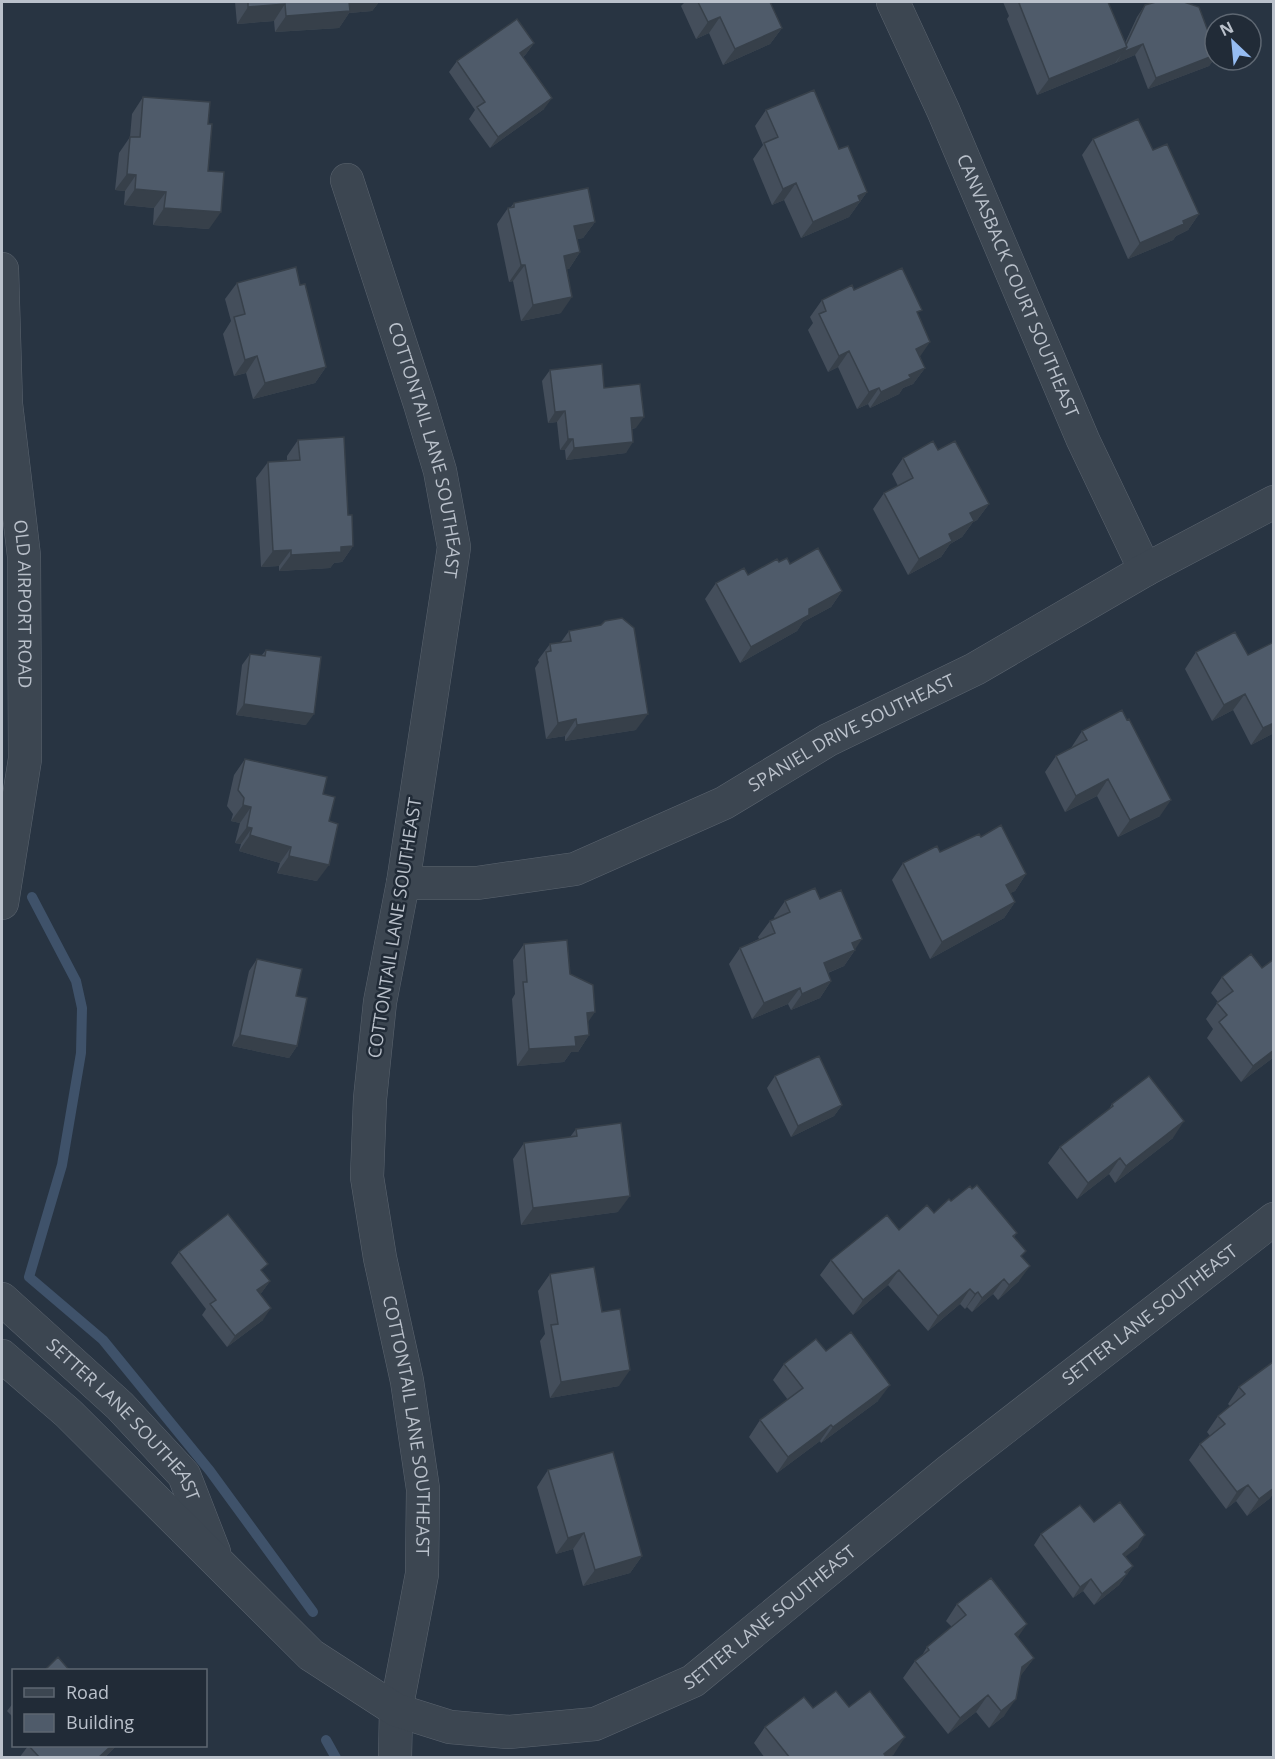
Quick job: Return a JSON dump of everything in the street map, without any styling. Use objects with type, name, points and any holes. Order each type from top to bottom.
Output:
[{"type":"street","name":"CANVASBACK COURT SOUTHEAST","points":[[893,2],[943,110],[1083,440],[1145,570]]},
{"type":"street","name":"COTTONTAIL LANE SOUTHEAST","points":[[347,180],[427,426],[440,471],[454,547],[403,883],[380,1002],[370,1099],[367,1177],[380,1258],[407,1381],[423,1489],[422,1574],[396,1710],[395,1758]]},
{"type":"street","name":"OLD AIRPORT ROAD","points":[[2,269],[6,404],[24,556],[25,747],[2,903]]},
{"type":"street","name":"SPANIEL DRIVE SOUTHEAST","points":[[403,883],[477,884],[575,869],[724,803],[828,740],[975,669],[1145,570],[1274,502]]},
{"type":"street","name":"SETTER LANE SOUTHEAST","points":[[2,1356],[68,1413],[311,1655],[396,1710],[450,1727],[508,1732],[595,1724],[693,1681],[950,1470],[1274,1219]]},
{"type":"street","name":"SETTER LANE SOUTHEAST","points":[[2,1299],[120,1406],[184,1475],[218,1562]]},
{"type":"building","points":[[248,2],[349,2],[350,11],[286,16],[285,4],[248,7]]},
{"type":"building","points":[[698,2],[770,2],[782,28],[735,49],[720,17],[708,22]]},
{"type":"building","points":[[1108,2],[1127,47],[1049,79],[1019,3]]},
{"type":"building","points":[[1156,2],[1184,2],[1199,7],[1203,18],[1203,60],[1156,78],[1143,44],[1123,52],[1145,5]]},
{"type":"building","points":[[517,19],[534,43],[520,53],[552,98],[498,137],[477,107],[485,102],[457,61]]},
{"type":"building","points":[[814,90],[839,149],[848,146],[867,192],[858,196],[860,201],[813,222],[796,183],[783,189],[764,143],[778,137],[766,110]]},
{"type":"building","points":[[143,97],[210,102],[208,124],[212,124],[208,171],[224,172],[221,212],[164,208],[166,192],[135,189],[136,175],[127,174],[130,137],[140,137]]},
{"type":"building","points":[[1138,119],[1153,150],[1167,144],[1199,214],[1183,221],[1184,224],[1140,243],[1093,139]]},
{"type":"building","points":[[588,188],[595,222],[574,226],[580,252],[564,256],[572,297],[533,305],[525,265],[521,265],[508,208],[514,207],[514,203]]},
{"type":"building","points":[[296,267],[300,285],[305,284],[326,367],[265,383],[257,356],[245,360],[234,317],[245,314],[237,283]]},
{"type":"building","points":[[902,268],[922,310],[917,312],[930,342],[916,349],[925,368],[909,375],[911,378],[881,392],[879,388],[869,392],[849,351],[839,356],[819,314],[826,311],[822,300],[852,285],[854,290]]},
{"type":"building","points":[[602,364],[604,388],[640,384],[644,417],[631,418],[633,442],[574,448],[573,439],[568,439],[565,411],[555,412],[550,370]]},
{"type":"building","points":[[344,437],[348,515],[352,515],[353,546],[341,547],[341,552],[291,555],[291,550],[273,551],[268,462],[300,460],[298,440]]},
{"type":"building","points":[[933,441],[938,450],[955,441],[989,504],[970,513],[974,521],[949,534],[952,541],[919,559],[884,493],[913,478],[903,458]]},
{"type":"building","points":[[818,548],[842,591],[809,609],[809,615],[751,647],[716,583],[744,568],[748,575],[777,559],[779,562],[787,558],[790,564]]},
{"type":"building","points":[[622,618],[634,628],[648,714],[577,725],[576,719],[558,723],[546,652],[551,651],[550,644],[571,641],[569,631]]},
{"type":"building","points":[[1235,632],[1248,655],[1274,642],[1274,723],[1263,728],[1245,694],[1224,705],[1196,652]]},
{"type":"building","points":[[266,650],[321,657],[314,714],[244,704],[250,654],[265,656]]},
{"type":"building","points":[[1122,710],[1127,720],[1129,719],[1171,800],[1130,820],[1108,779],[1076,796],[1056,756],[1087,740],[1082,731]]},
{"type":"building","points":[[245,759],[327,777],[323,794],[335,797],[329,821],[338,824],[329,865],[289,856],[291,847],[250,835],[252,828],[247,827],[251,807],[243,805],[244,798],[238,790]]},
{"type":"building","points":[[1001,825],[1026,874],[1006,885],[1015,902],[942,942],[903,863],[937,846],[940,852],[979,834],[981,837]]},
{"type":"building","points":[[815,888],[820,899],[841,890],[862,939],[852,943],[855,950],[824,963],[831,981],[802,994],[800,988],[764,1003],[740,948],[775,933],[770,921],[790,912],[785,901]]},
{"type":"building","points":[[567,940],[570,974],[593,985],[595,1012],[587,1013],[589,1035],[575,1037],[576,1046],[529,1049],[523,982],[527,982],[524,944]]},
{"type":"building","points":[[1251,954],[1262,968],[1274,959],[1274,1050],[1253,1066],[1219,1022],[1227,1015],[1217,1003],[1233,991],[1222,977]]},
{"type":"building","points":[[257,959],[302,969],[296,996],[307,998],[297,1046],[240,1035]]},
{"type":"building","points":[[819,1056],[842,1105],[798,1126],[775,1076]]},
{"type":"building","points":[[1149,1076],[1184,1121],[1126,1166],[1120,1158],[1088,1183],[1060,1147]]},
{"type":"building","points":[[621,1123],[630,1196],[533,1208],[524,1143],[577,1136],[576,1129]]},
{"type":"building","points":[[977,1185],[1017,1233],[1013,1236],[1026,1251],[1021,1256],[1030,1266],[1009,1285],[1004,1279],[982,1298],[978,1292],[975,1294],[970,1289],[938,1316],[899,1270],[863,1300],[831,1260],[887,1215],[899,1230],[927,1205],[934,1213],[949,1199],[951,1201],[970,1186],[972,1189]]},
{"type":"building","points":[[228,1214],[268,1264],[261,1270],[270,1281],[257,1290],[271,1308],[235,1336],[210,1304],[216,1300],[179,1252]]},
{"type":"building","points":[[594,1267],[602,1312],[620,1309],[630,1370],[561,1382],[551,1325],[558,1324],[550,1274]]},
{"type":"building","points":[[851,1332],[890,1385],[788,1457],[760,1420],[803,1388],[784,1364],[816,1339],[826,1351]]},
{"type":"building","points":[[1273,1362],[1274,1488],[1259,1499],[1248,1485],[1237,1492],[1200,1444],[1225,1424],[1218,1416],[1245,1394],[1239,1387]]},
{"type":"building","points":[[613,1452],[642,1556],[595,1570],[584,1533],[568,1538],[548,1470]]},
{"type":"building","points":[[1120,1502],[1145,1535],[1123,1554],[1133,1566],[1125,1572],[1127,1574],[1102,1594],[1091,1579],[1080,1587],[1041,1534],[1080,1505],[1094,1522]]},
{"type":"building","points":[[991,1578],[1027,1624],[1015,1634],[1034,1658],[1022,1667],[1016,1699],[1001,1711],[988,1695],[960,1718],[915,1661],[929,1650],[927,1647],[966,1615],[957,1604]]},
{"type":"building","points":[[58,1657],[68,1669],[46,1669]]},
{"type":"building","points":[[836,1691],[849,1707],[870,1691],[905,1737],[884,1754],[887,1758],[790,1758],[765,1727],[804,1697],[813,1708]]},
{"type":"building","points":[[30,1747],[110,1747],[98,1758],[40,1758]]},
{"type":"waterway","points":[[32,897],[76,981],[82,1008],[81,1053],[62,1165],[29,1277],[103,1340],[210,1471],[313,1612]]},
{"type":"waterway","points":[[326,1740],[336,1758]]}]
